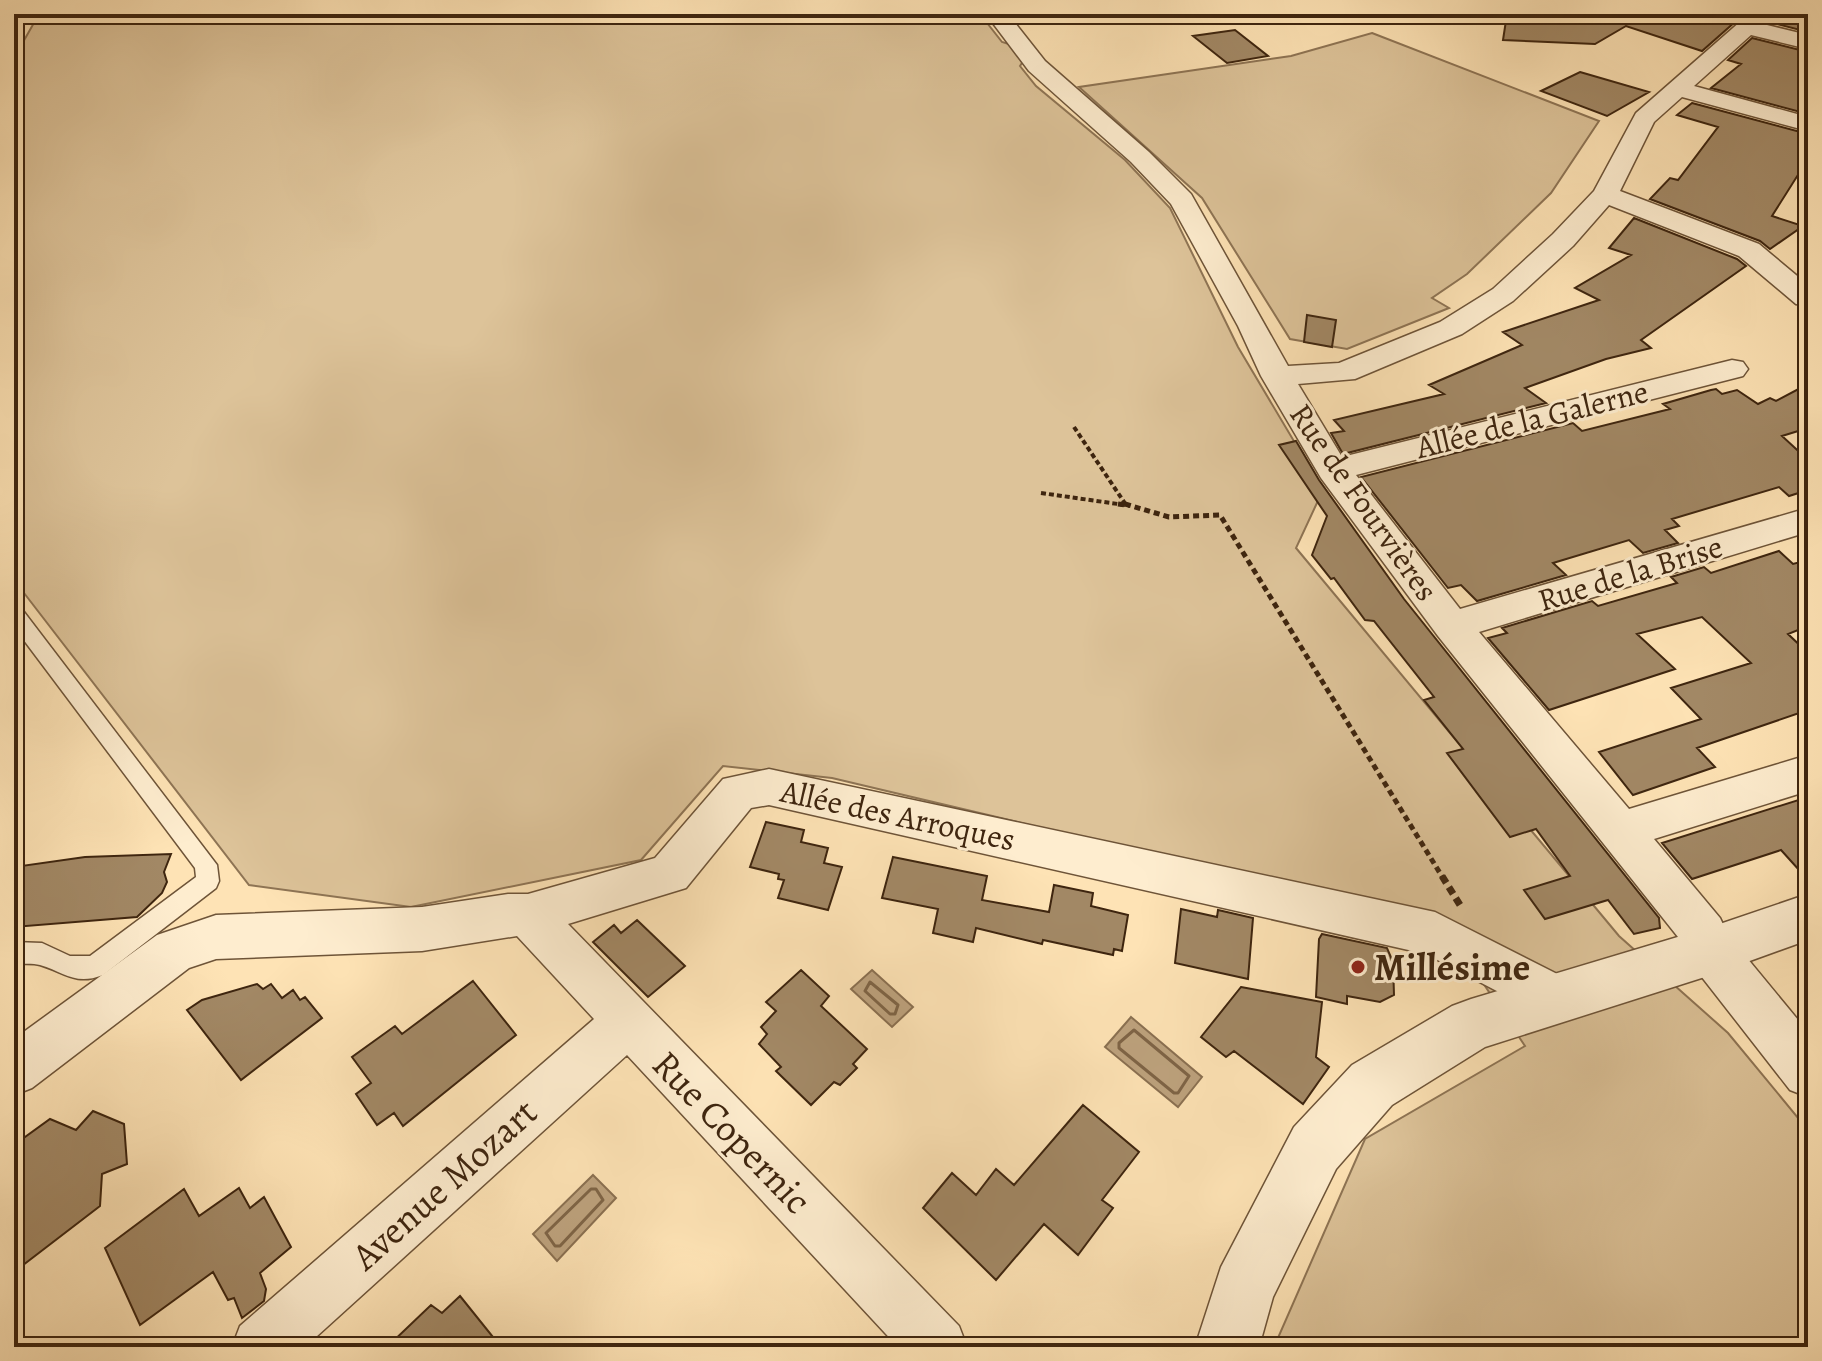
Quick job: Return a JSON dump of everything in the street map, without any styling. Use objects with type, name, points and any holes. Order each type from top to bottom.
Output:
[{"type":"street","name":"Rue de Fourvières","points":[[997,14],[1037,66],[1140,157],[1182,200],[1253,326],[1277,376],[1333,470],[1452,626],[1703,933],[1711,951],[1808,1072]]},
{"type":"street","points":[[1277,376],[1344,372],[1451,328],[1503,295],[1563,240],[1605,194],[1644,118],[1755,20],[1808,42]]},
{"type":"street","points":[[1677,88],[1808,124]]},
{"type":"street","points":[[1605,194],[1749,250],[1806,298]]},
{"type":"street","name":"Allée de la Galerne","points":[[1333,470],[1732,369]]},
{"type":"street","name":"Rue de la Brise","points":[[1452,626],[1808,520]]},
{"type":"street","points":[[1620,831],[1808,773]]},
{"type":"street","name":"Allée des Arroques","points":[[14,1070],[174,951],[216,937],[422,929],[508,915],[528,915],[670,874],[738,792],[769,787],[1435,934],[1556,999]]},
{"type":"street","name":"Rue Copernic","points":[[528,915],[938,1347]]},
{"type":"street","points":[[1227,1347],[1243,1289],[1315,1148],[1372,1085],[1471,1025],[1711,951],[1808,917]]},
{"type":"street","name":"Avenue Mozart","points":[[261,1347],[627,1022]]},
{"type":"lane","points":[[14,613],[206,865],[208,881],[94,967],[68,967],[42,954],[14,953]]},
{"type":"path","points":[[1074,427],[1126,505]]},
{"type":"path","points":[[1041,493],[1126,505],[1169,517],[1220,515],[1465,913]]},
{"type":"shaded area","points":[[39,14],[980,14],[1002,42],[1015,46],[1024,60],[1020,66],[1036,86],[1125,160],[1170,208],[1238,347],[1323,490],[1296,548],[1619,936],[1728,1033],[1808,1130],[1808,1347],[1274,1347],[1365,1139],[1525,1046],[1443,923],[832,778],[723,766],[641,860],[411,907],[249,885],[14,580],[14,58]]},
{"type":"shaded area","points":[[1372,33],[1599,121],[1551,193],[1467,274],[1432,298],[1449,308],[1347,349],[1290,339],[1202,198],[1079,87],[1291,56]]},
{"type":"water","points":[[872,970],[913,1007],[892,1027],[851,989]]},
{"type":"water","points":[[1131,1017],[1202,1077],[1178,1107],[1105,1047]]},
{"type":"water","points":[[593,1175],[616,1198],[557,1261],[533,1234]]},
{"type":"building","points":[[1507,14],[1744,14],[1702,51],[1626,26],[1595,44],[1503,40]]},
{"type":"building","points":[[1776,14],[1808,14],[1808,32],[1769,22]]},
{"type":"building","points":[[1235,30],[1268,56],[1227,63],[1193,36]]},
{"type":"building","points":[[1752,38],[1808,52],[1808,114],[1711,88],[1741,64],[1728,60]]},
{"type":"building","points":[[1580,72],[1649,92],[1607,116],[1541,91]]},
{"type":"building","points":[[1692,103],[1808,134],[1808,159],[1772,216],[1803,226],[1770,249],[1760,241],[1650,199],[1670,178],[1678,180],[1718,127],[1677,115]]},
{"type":"building","points":[[1634,218],[1737,259],[1746,266],[1641,340],[1651,348],[1606,359],[1525,388],[1546,403],[1343,454],[1331,433],[1344,431],[1334,420],[1444,394],[1429,385],[1522,345],[1503,332],[1599,300],[1575,288],[1631,255],[1609,248]]},
{"type":"building","points":[[1307,315],[1336,320],[1332,347],[1304,342]]},
{"type":"building","points":[[1808,384],[1808,428],[1782,436],[1808,460],[1808,490],[1789,496],[1779,487],[1672,519],[1679,526],[1665,530],[1678,543],[1643,553],[1629,540],[1553,563],[1566,575],[1477,601],[1461,585],[1448,588],[1361,477],[1573,423],[1582,431],[1670,409],[1663,404],[1711,390],[1716,389],[1722,394],[1737,390],[1758,404],[1770,398],[1776,401]]},
{"type":"building","points":[[1296,441],[1319,480],[1404,599],[1659,918],[1660,928],[1634,934],[1608,900],[1545,919],[1524,890],[1570,876],[1536,829],[1510,837],[1447,753],[1463,749],[1424,700],[1434,697],[1374,621],[1365,620],[1334,578],[1331,579],[1312,555],[1327,516],[1279,445]]},
{"type":"building","points":[[1779,551],[1793,564],[1808,560],[1808,626],[1788,634],[1808,653],[1808,710],[1697,748],[1715,767],[1633,795],[1599,752],[1701,719],[1671,688],[1751,663],[1702,617],[1637,634],[1675,669],[1549,710],[1488,638],[1507,633],[1502,628],[1592,601],[1598,606],[1677,583],[1671,577],[1704,567],[1711,573]]},
{"type":"building","points":[[1808,797],[1808,880],[1781,850],[1692,879],[1662,843]]},
{"type":"building","points":[[766,822],[804,830],[801,842],[828,848],[824,863],[842,867],[828,910],[778,898],[784,880],[778,879],[779,874],[750,867]]},
{"type":"building","points":[[171,854],[164,872],[167,882],[162,893],[137,917],[14,927],[14,867],[85,857]]},
{"type":"building","points":[[893,857],[987,876],[982,900],[1049,912],[1054,885],[1093,893],[1091,906],[1128,915],[1122,951],[1114,949],[1113,955],[1043,940],[1042,944],[976,928],[973,942],[933,933],[938,909],[882,898]]},
{"type":"building","points":[[1181,909],[1217,917],[1218,910],[1253,918],[1248,979],[1175,963]]},
{"type":"building","points":[[637,920],[685,966],[648,997],[593,942],[614,925],[621,933]]},
{"type":"building","points":[[1322,934],[1387,948],[1393,962],[1394,995],[1380,1002],[1347,996],[1347,1004],[1316,997],[1319,939]]},
{"type":"building","points":[[801,970],[829,996],[821,1006],[867,1049],[853,1064],[857,1068],[840,1085],[834,1082],[811,1105],[776,1071],[781,1067],[759,1044],[767,1034],[761,1027],[776,1011],[766,1002]]},
{"type":"building","points":[[473,981],[516,1035],[403,1126],[394,1113],[377,1125],[356,1094],[371,1083],[352,1057],[395,1026],[402,1034]]},
{"type":"building","points":[[257,984],[263,989],[271,984],[282,998],[293,990],[300,1000],[305,997],[322,1018],[241,1080],[187,1010],[202,1000]]},
{"type":"building","points":[[1241,987],[1322,1002],[1316,1057],[1329,1067],[1303,1104],[1234,1051],[1226,1057],[1201,1037]]},
{"type":"building","points":[[1083,1105],[1139,1152],[1102,1200],[1113,1208],[1078,1255],[1044,1224],[996,1280],[923,1208],[952,1173],[976,1195],[996,1169],[1014,1185]]},
{"type":"building","points":[[93,1111],[124,1124],[127,1164],[102,1174],[100,1206],[14,1272],[14,1145],[50,1119],[76,1130]]},
{"type":"building","points":[[239,1188],[250,1208],[264,1197],[291,1247],[260,1273],[266,1289],[264,1301],[242,1318],[234,1298],[228,1300],[213,1272],[140,1325],[105,1248],[184,1189],[199,1216]]},
{"type":"building","points":[[460,1296],[501,1347],[387,1347],[431,1305],[442,1313]]},
{"type":"place","name":"Millésime","points":[[1358,967]]}]
